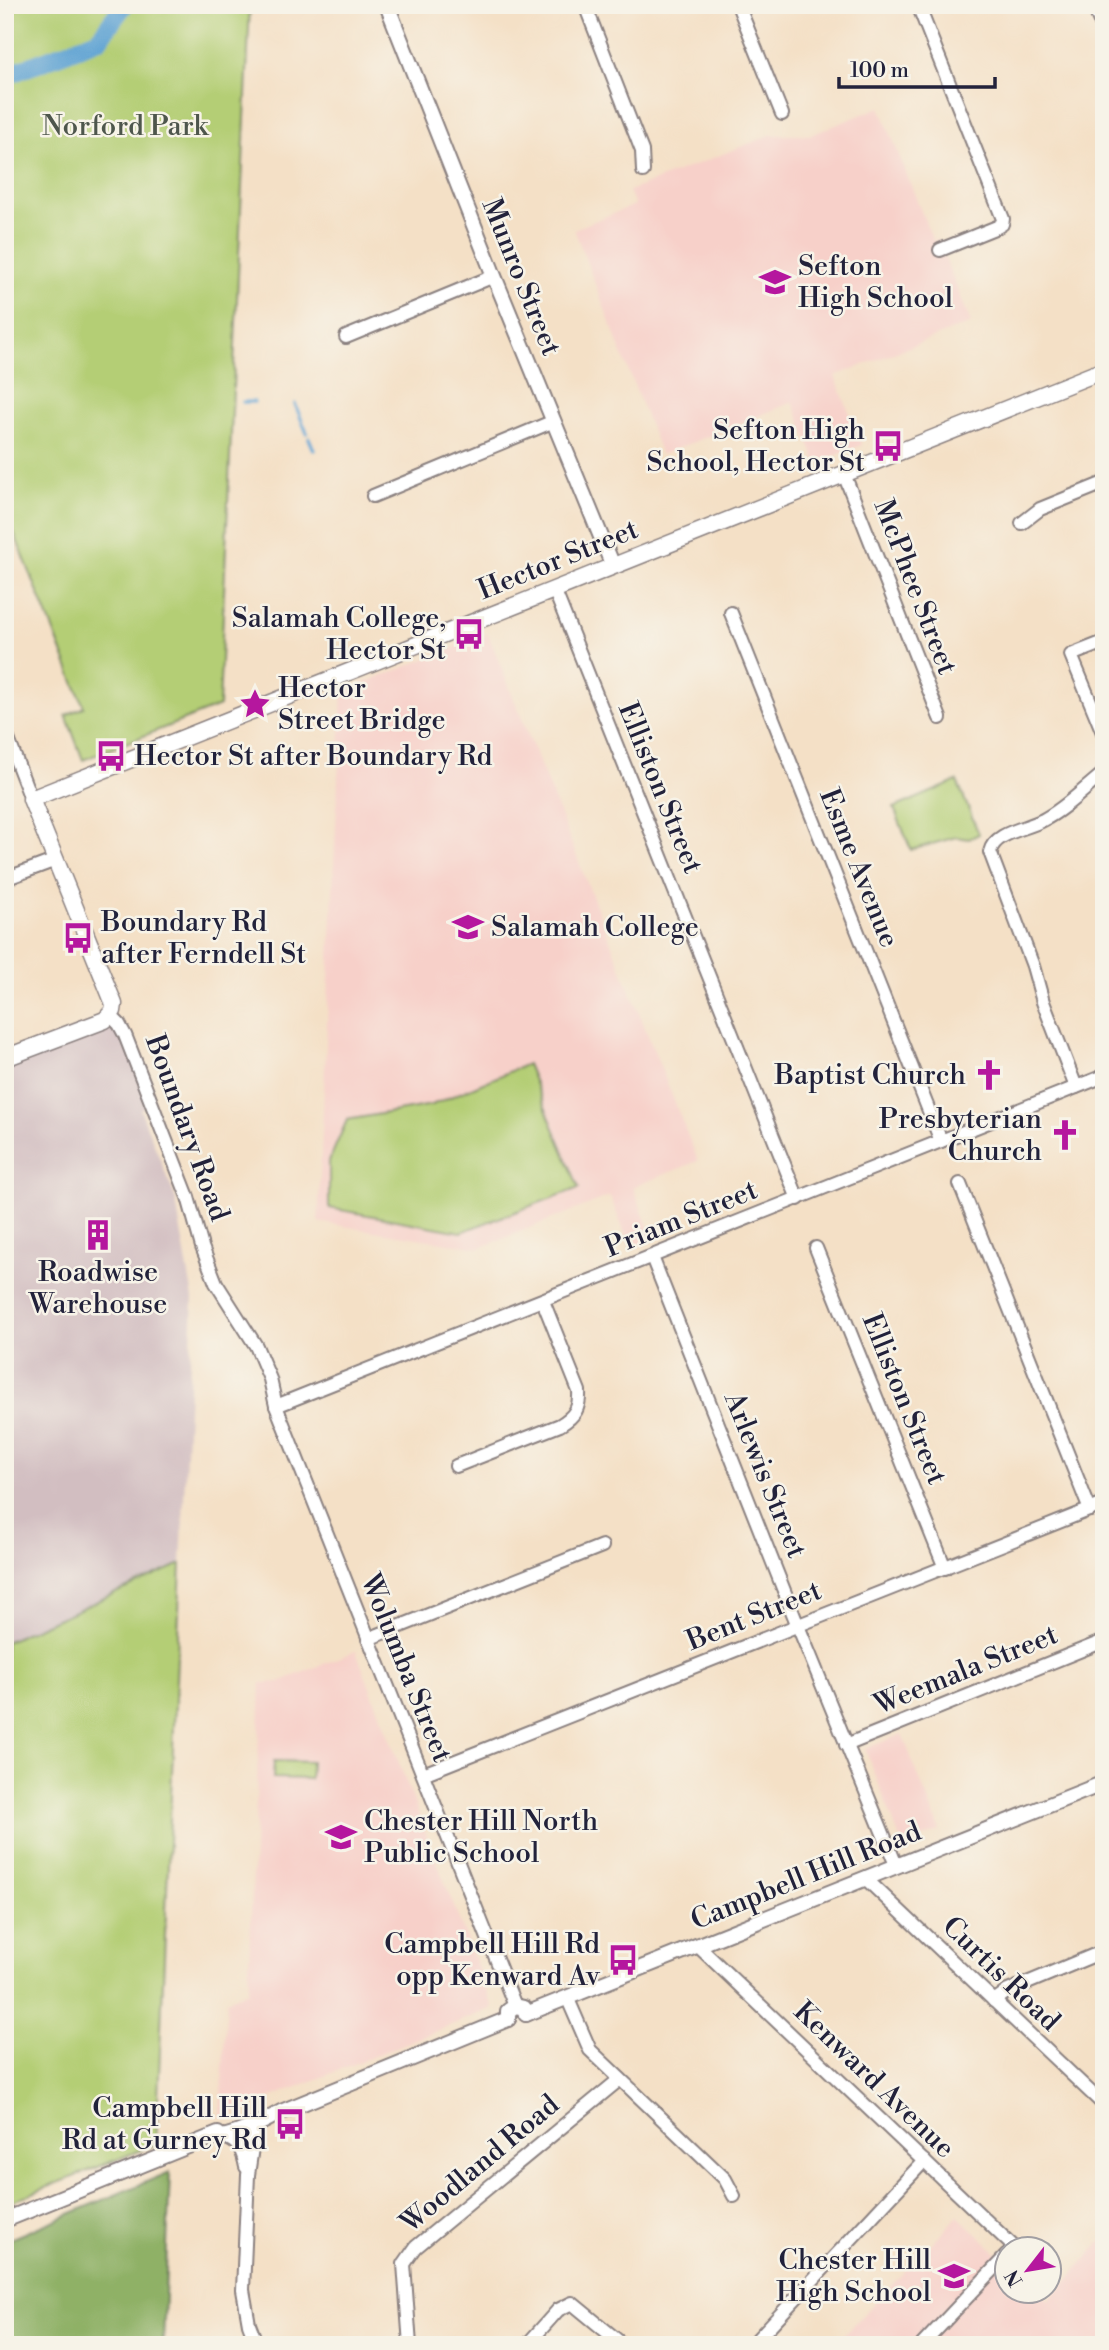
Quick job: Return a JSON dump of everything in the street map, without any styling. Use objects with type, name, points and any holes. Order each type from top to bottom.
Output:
[{"type":"main road","name":"Hector Street","points":[[31,799],[1104,370]]},
{"type":"main road","name":"Boundary Road","points":[[31,799],[111,994],[114,1004],[110,1015]]},
{"type":"main road","points":[[5,1058],[96,1024],[110,1015]]},
{"type":"street","name":"Munro Street","points":[[387,5],[613,566]]},
{"type":"street","points":[[585,5],[642,151],[643,171]]},
{"type":"street","points":[[738,5],[782,114]]},
{"type":"street","points":[[918,5],[1003,219],[1002,224],[997,227],[940,250]]},
{"type":"street","points":[[1093,5],[1104,31]]},
{"type":"street","points":[[346,337],[494,276]]},
{"type":"street","points":[[373,496],[554,421]]},
{"type":"street","name":"McPhee Street","points":[[844,474],[940,718]]},
{"type":"street","points":[[1022,523],[1040,509],[1104,483]]},
{"type":"street","name":"Elliston Street","points":[[554,589],[798,1199]]},
{"type":"street","name":"Esme Avenue","points":[[731,613],[941,1141]]},
{"type":"street","points":[[1104,642],[1071,655],[1104,734]]},
{"type":"street","name":"Boundary Road","points":[[5,731],[31,799]]},
{"type":"street","points":[[1076,1087],[990,852],[991,846],[999,838],[1045,819],[1104,774]]},
{"type":"street","points":[[5,879],[56,860]]},
{"type":"street","name":"Boundary Road","points":[[110,1015],[125,1035],[188,1197],[202,1247],[216,1283],[256,1346]]},
{"type":"street","name":"Priam Street","points":[[276,1406],[1104,1076]]},
{"type":"street","points":[[960,1184],[1090,1510]]},
{"type":"street","name":"Elliston Street","points":[[816,1248],[945,1568]]},
{"type":"street","name":"Arlewis Street","points":[[652,1257],[896,1866]]},
{"type":"street","points":[[456,1466],[560,1424],[570,1419],[577,1411],[579,1391],[543,1301]]},
{"type":"street","name":"Wolumba Street","points":[[256,1346],[270,1379],[276,1406],[516,2013]]},
{"type":"street","name":"Bent Street","points":[[422,1774],[1104,1504]]},
{"type":"street","points":[[368,1639],[602,1546]]},
{"type":"street","name":"Weemala Street","points":[[846,1745],[1104,1641]]},
{"type":"street","name":"Campbell Hill Road","points":[[5,2220],[194,2145],[254,2127],[281,2112],[516,2013],[567,1997],[698,1946],[1104,1783]]},
{"type":"street","name":"Curtis Road","points":[[865,1878],[994,2001],[1101,2097]]},
{"type":"street","name":"Kenward Avenue","points":[[698,1946],[997,2234]]},
{"type":"street","points":[[994,2001],[1008,1991],[1104,1951]]},
{"type":"street","points":[[567,1997],[590,2050],[725,2179],[734,2196]]},
{"type":"street","name":"Woodland Road","points":[[410,2345],[404,2264],[416,2247],[620,2079]]},
{"type":"street","name":"Campbell Hill Road","points":[[217,2138],[224,2130],[258,2117],[281,2112]]},
{"type":"street","points":[[254,2127],[248,2175],[243,2290],[249,2324],[257,2345]]},
{"type":"street","points":[[217,2138],[232,2140],[239,2146],[248,2175]]},
{"type":"street","points":[[752,2345],[924,2161]]},
{"type":"street","points":[[922,2345],[993,2271]]},
{"type":"street","points":[[527,2345],[558,2310],[572,2303],[623,2345]]},
{"type":"shaded area","name":"Sefton High School","points":[[880,107],[933,241],[937,239],[971,323],[835,376],[862,445],[817,463],[793,402],[661,455],[574,229],[635,205],[629,191],[771,135],[811,135]]},
{"type":"shaded area","name":"Salamah College","points":[[488,634],[698,1161],[633,1187],[653,1240],[631,1249],[610,1196],[479,1248],[318,1222],[342,692]]},
{"type":"shaded area","points":[[110,1015],[153,1103],[140,1109],[175,1197],[193,1298],[181,1564],[5,1642],[5,1058]]},
{"type":"shaded area","name":"Chester Hill North Public School","points":[[356,1651],[493,2008],[220,2118],[227,2000],[248,1991],[261,1683],[279,1682]]},
{"type":"shaded area","points":[[902,1734],[940,1831],[903,1846],[865,1749]]},
{"type":"shaded area","name":"Chester Hill High School","points":[[958,2216],[993,2249],[993,2304],[1064,2304],[1064,2283],[1104,2239],[1104,2345],[834,2345]]},
{"type":"green space","name":"Norford Park","points":[[27,5],[250,5],[219,706],[83,760],[66,715],[84,707],[5,510],[5,12]]},
{"type":"green space","points":[[957,781],[979,834],[969,839],[956,837],[911,850],[894,808]]},
{"type":"green space","points":[[527,1064],[579,1188],[461,1232],[329,1208],[329,1161],[347,1120],[432,1105]]},
{"type":"green space","points":[[181,1564],[156,2144],[5,2204],[5,1642]]},
{"type":"green space","points":[[274,1761],[311,1762],[310,1779],[273,1778]]},
{"type":"green space","points":[[170,2172],[163,2345],[5,2345],[5,2241]]},
{"type":"waterway","points":[[5,76],[98,40],[124,5]]},
{"type":"waterway","points":[[243,402],[254,402]]},
{"type":"waterway","points":[[295,404],[307,433]]},
{"type":"waterway","points":[[309,438],[314,450]]},
{"type":"place","name":"Sefton High School","points":[[775,282]]},
{"type":"place","name":"Sefton High School, Hector St","points":[[888,446]]},
{"type":"place","name":"Salamah College, Hector St","points":[[469,634]]},
{"type":"place","name":"Hector Street Bridge","points":[[255,704]]},
{"type":"place","name":"Hector St after Boundary Rd","points":[[111,756]]},
{"type":"place","name":"Salamah College","points":[[468,927]]},
{"type":"place","name":"Boundary Rd after Ferndell St","points":[[78,938]]},
{"type":"place","name":"Baptist Church","points":[[989,1075]]},
{"type":"place","name":"Presbyterian Church","points":[[1065,1135]]},
{"type":"place","name":"Roadwise Warehouse","points":[[98,1235]]},
{"type":"place","name":"Chester Hill North Public School","points":[[341,1837]]},
{"type":"place","name":"Campbell Hill Rd opp Kenward Av","points":[[623,1960]]},
{"type":"place","name":"Campbell Hill Rd at Gurney Rd","points":[[290,2124]]},
{"type":"place","name":"Chester Hill High School","points":[[954,2276]]}]
